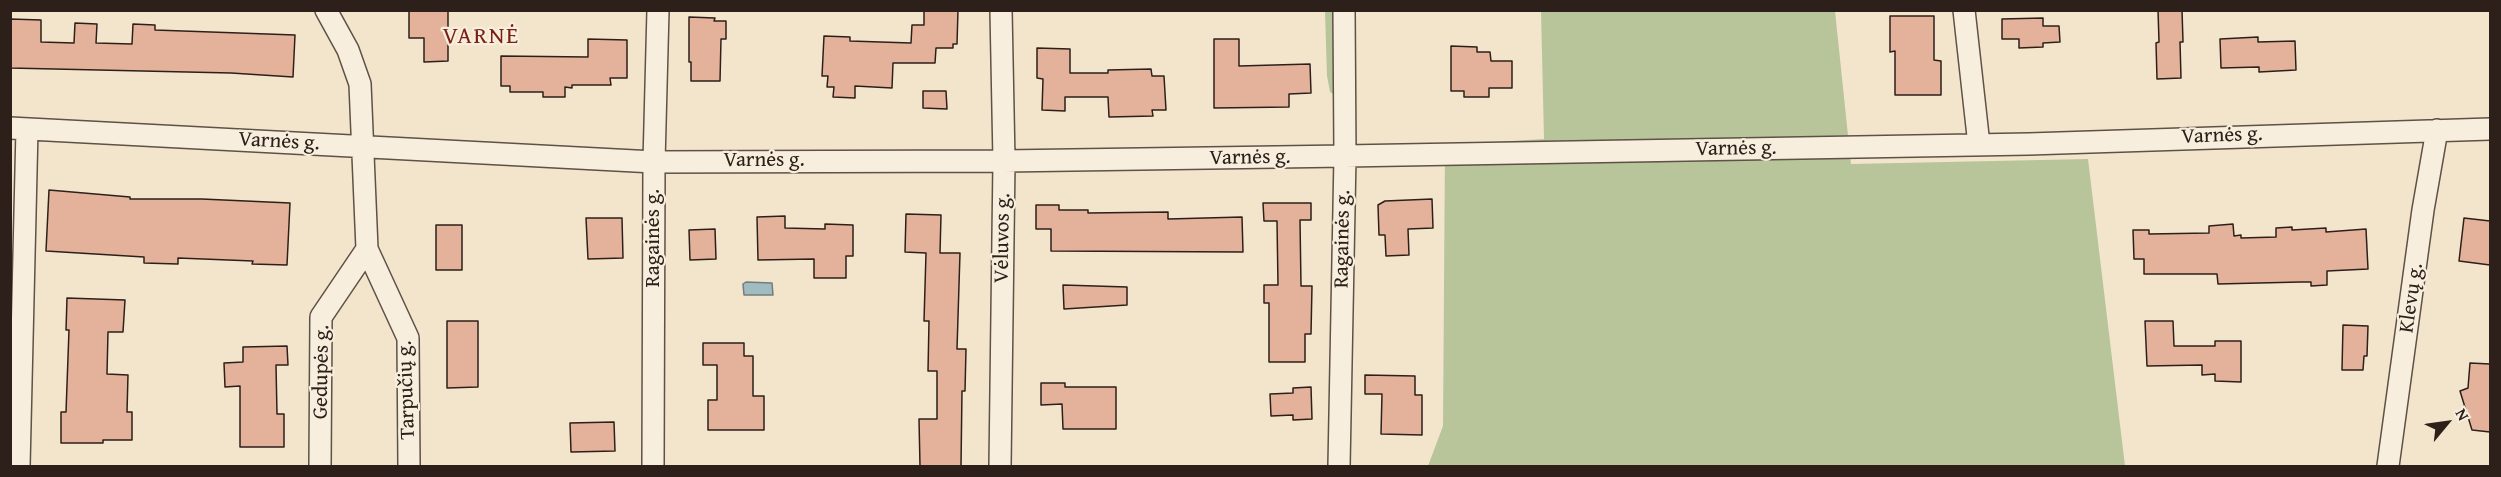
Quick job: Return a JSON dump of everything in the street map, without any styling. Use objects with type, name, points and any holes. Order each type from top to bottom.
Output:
[{"type":"street","points":[[326,10],[348,50],[360,84],[365,146],[367,249]]},
{"type":"street","name":"Ragainės g.","points":[[653,466],[654,162],[658,10]]},
{"type":"street","name":"Vėluvos g.","points":[[1000,466],[1004,161],[1001,10]]},
{"type":"street","name":"Ragainės g.","points":[[1339,466],[1345,156],[1344,10]]},
{"type":"street","points":[[1964,10],[1979,145]]},
{"type":"street","points":[[19,129],[19,466]]},
{"type":"street","name":"Varnės g.","points":[[19,129],[654,162],[1004,161],[1979,145],[2490,129]]},
{"type":"street","name":"Klevų g.","points":[[2388,466],[2423,210],[2437,130]]},
{"type":"street","name":"Gedupės g.","points":[[320,466],[321,317],[367,249]]},
{"type":"street","name":"Tarpučių g.","points":[[367,249],[408,338],[410,466]]},
{"type":"green space","points":[[1325,11],[1338,11],[1338,97],[1330,92],[1327,76]]},
{"type":"green space","points":[[1541,11],[1835,11],[1851,164],[2088,159],[2125,466],[1428,466],[1443,426],[1445,145],[1544,139]]},
{"type":"water","points":[[746,282],[772,283],[773,295],[744,295],[743,284]]},
{"type":"building","points":[[409,10],[448,10],[448,61],[424,62],[424,38],[409,38]]},
{"type":"building","points":[[924,10],[958,10],[957,44],[953,44],[953,48],[936,48],[935,63],[893,63],[892,88],[855,86],[855,98],[833,97],[834,87],[827,87],[828,76],[822,76],[824,36],[850,37],[850,41],[911,43],[912,25],[924,25]]},
{"type":"building","points":[[2158,10],[2182,10],[2181,78],[2157,79]]},
{"type":"building","points":[[1890,16],[1934,16],[1934,60],[1941,61],[1941,95],[1895,95],[1895,51],[1890,52]]},
{"type":"building","points":[[689,17],[715,18],[714,21],[726,21],[726,39],[721,39],[720,81],[691,81]]},
{"type":"building","points":[[2043,18],[2043,26],[2059,26],[2060,42],[2043,43],[2043,47],[2019,48],[2019,39],[2002,39],[2002,19]]},
{"type":"building","points":[[10,19],[41,20],[41,42],[74,43],[75,23],[97,24],[96,43],[132,44],[133,24],[155,25],[155,30],[295,35],[293,77],[231,73],[10,68]]},
{"type":"building","points":[[2258,37],[2258,42],[2295,41],[2296,70],[2259,72],[2259,67],[2221,68],[2220,39]]},
{"type":"building","points":[[588,39],[627,40],[627,78],[610,78],[611,85],[565,87],[565,97],[543,97],[543,92],[510,92],[510,86],[501,86],[501,56],[588,57]]},
{"type":"building","points":[[1214,39],[1239,39],[1239,66],[1310,64],[1311,93],[1289,94],[1289,107],[1214,108]]},
{"type":"building","points":[[1451,46],[1477,47],[1477,52],[1490,52],[1491,61],[1512,61],[1512,88],[1489,88],[1489,97],[1464,97],[1464,91],[1451,91]]},
{"type":"building","points":[[1037,48],[1070,49],[1070,73],[1108,73],[1108,70],[1151,69],[1152,76],[1164,76],[1166,110],[1152,110],[1153,116],[1109,117],[1108,97],[1065,97],[1065,111],[1042,110],[1043,79],[1037,78]]},
{"type":"building","points":[[923,91],[946,91],[947,109],[923,108]]},
{"type":"building","points":[[49,190],[130,197],[130,199],[290,203],[287,265],[252,264],[253,261],[178,258],[178,264],[144,263],[144,257],[46,251]]},
{"type":"building","points":[[1432,199],[1433,228],[1408,229],[1409,255],[1386,256],[1385,235],[1379,235],[1378,205],[1385,201]]},
{"type":"building","points":[[1263,203],[1311,203],[1311,220],[1300,220],[1301,286],[1312,286],[1311,334],[1305,334],[1305,362],[1269,362],[1269,303],[1264,303],[1264,285],[1278,285],[1277,221],[1264,221]]},
{"type":"building","points":[[1036,205],[1059,205],[1059,210],[1088,210],[1088,213],[1168,212],[1168,219],[1242,217],[1243,252],[1051,251],[1051,229],[1036,229]]},
{"type":"building","points":[[906,214],[941,215],[940,253],[960,253],[957,349],[966,349],[965,391],[962,391],[961,466],[920,466],[919,419],[937,419],[937,371],[928,371],[929,321],[924,321],[926,253],[905,252]]},
{"type":"building","points":[[785,216],[785,228],[825,229],[825,224],[853,225],[853,256],[846,256],[846,278],[814,278],[814,259],[758,260],[757,217]]},
{"type":"building","points":[[586,218],[622,218],[623,258],[588,259]]},
{"type":"building","points":[[2464,218],[2490,221],[2490,265],[2459,261]]},
{"type":"building","points":[[2233,224],[2234,236],[2241,235],[2241,238],[2276,237],[2276,228],[2292,227],[2292,230],[2326,228],[2326,232],[2366,229],[2368,269],[2327,271],[2327,285],[2311,286],[2311,282],[2218,284],[2217,274],[2144,274],[2144,259],[2134,259],[2133,230],[2149,230],[2149,234],[2209,233],[2209,226]]},
{"type":"building","points":[[436,225],[462,225],[462,270],[436,270]]},
{"type":"building","points":[[715,229],[716,259],[690,260],[689,230]]},
{"type":"building","points":[[1063,285],[1127,287],[1127,305],[1064,309]]},
{"type":"building","points":[[67,298],[125,300],[123,332],[108,332],[107,374],[128,375],[127,412],[132,412],[132,440],[61,443],[61,412],[66,412],[69,330],[66,330]]},
{"type":"building","points":[[447,321],[478,321],[478,387],[447,388]]},
{"type":"building","points":[[2145,321],[2173,321],[2174,346],[2215,346],[2215,341],[2241,341],[2241,382],[2215,381],[2215,374],[2202,375],[2202,365],[2147,366]]},
{"type":"building","points":[[2343,325],[2368,326],[2367,356],[2364,356],[2363,370],[2342,370]]},
{"type":"building","points":[[703,343],[744,343],[744,356],[753,356],[753,396],[764,396],[764,430],[708,430],[708,400],[717,400],[717,365],[703,365]]},
{"type":"building","points":[[287,346],[288,365],[276,365],[277,414],[284,414],[284,447],[240,447],[240,386],[225,387],[224,363],[243,362],[243,347]]},
{"type":"building","points":[[2470,363],[2490,364],[2490,432],[2472,430],[2460,391],[2468,388]]},
{"type":"building","points":[[1365,375],[1415,376],[1415,395],[1422,395],[1422,435],[1381,434],[1382,394],[1365,394]]},
{"type":"building","points":[[1041,383],[1065,383],[1065,387],[1116,387],[1116,429],[1063,429],[1062,404],[1041,405]]},
{"type":"building","points":[[1311,387],[1312,419],[1293,420],[1293,415],[1271,416],[1270,394],[1293,393],[1293,388]]},
{"type":"building","points":[[614,422],[615,451],[571,452],[570,423]]},
{"type":"district","name":"VARNĖ","points":[[481,37]]}]
